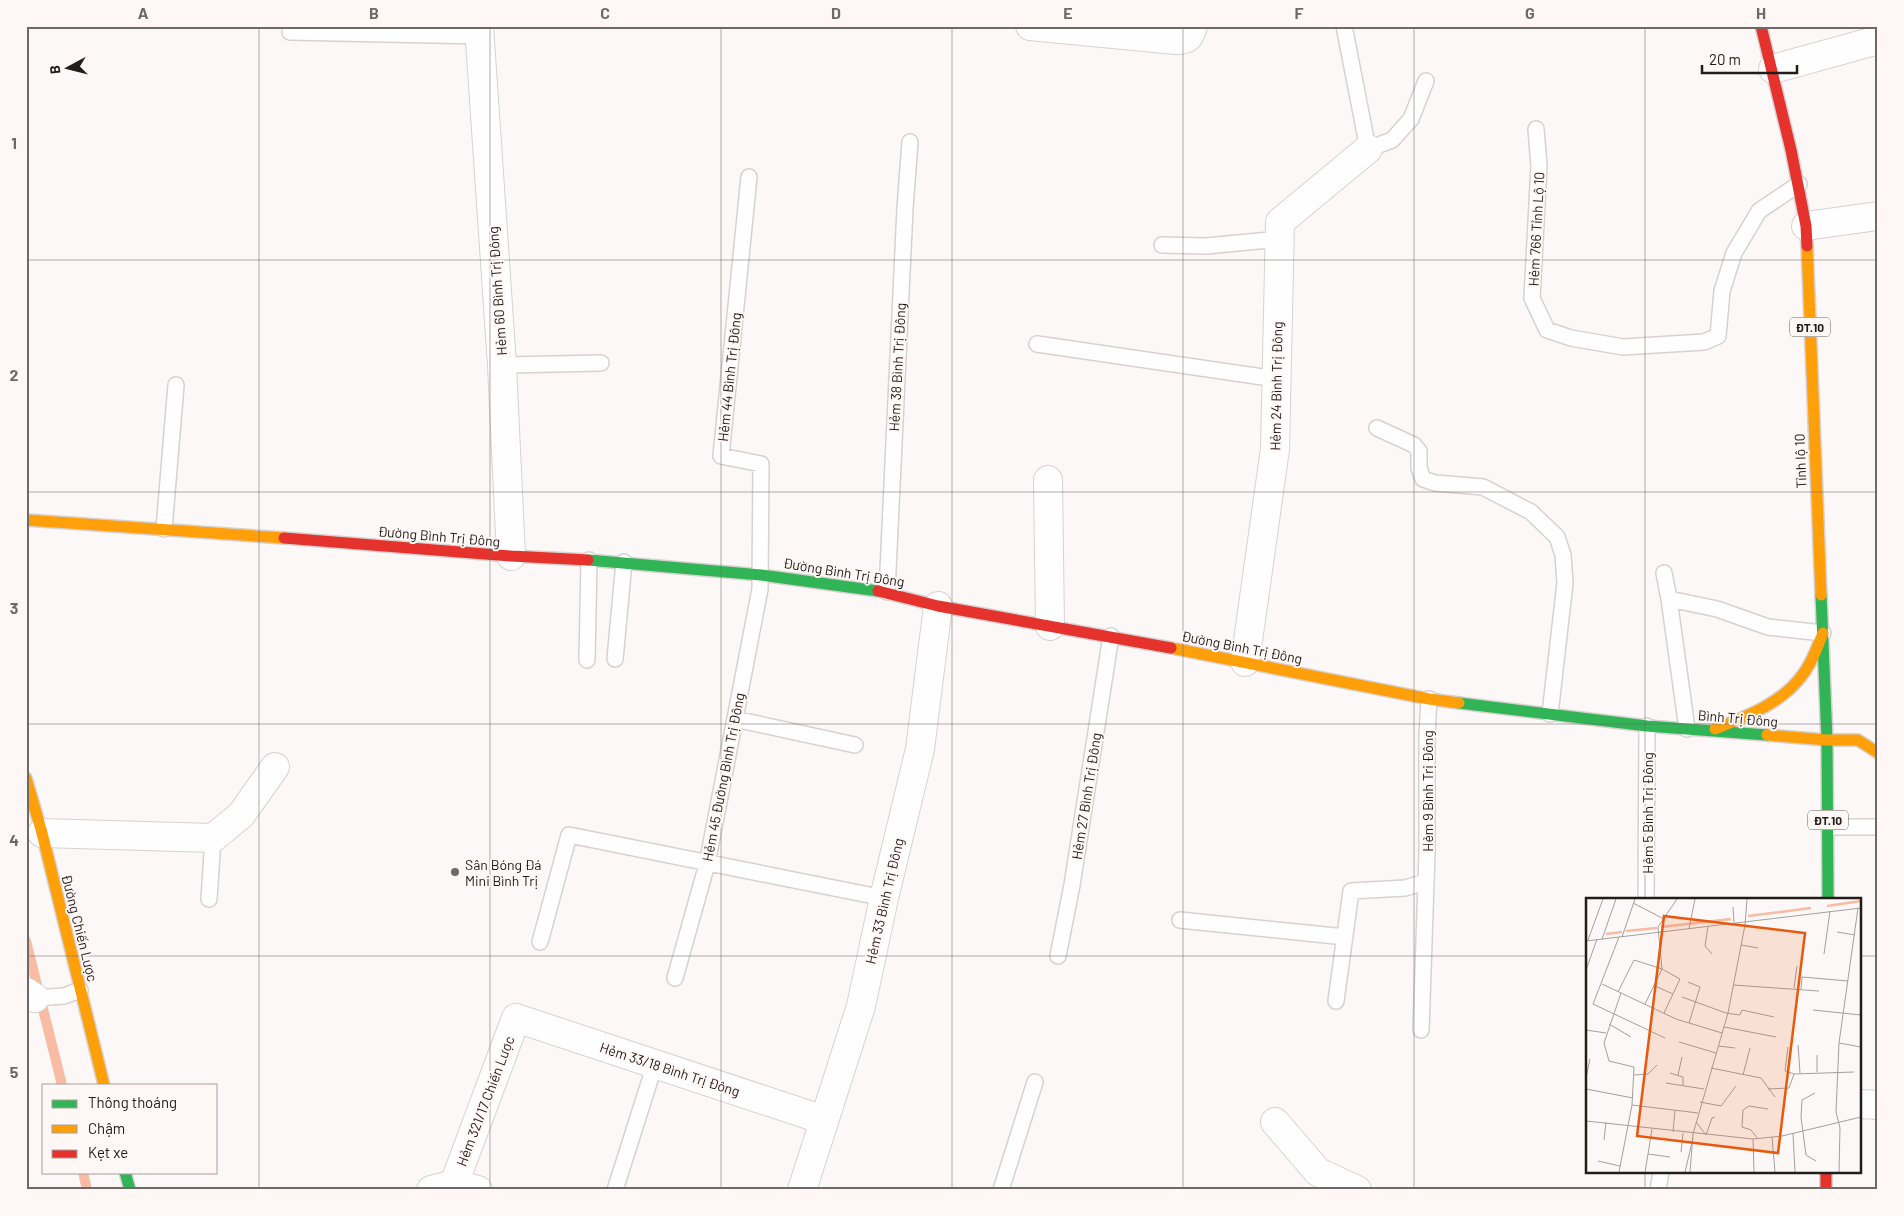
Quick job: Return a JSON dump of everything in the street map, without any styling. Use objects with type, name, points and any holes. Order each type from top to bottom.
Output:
[{"type":"street","points":[[1030,26],[1176,40],[1187,39],[1193,26]]},
{"type":"street","name":"Tỉnh lộ 10","points":[[1761,26],[1773,68],[1806,226],[1827,740],[1828,898]]},
{"type":"street","name":"Hẻm 60 Bình Trị Đông","points":[[479,31],[502,365],[511,556]]},
{"type":"street","points":[[1773,68],[1878,40]]},
{"type":"street","name":"Hẻm 24 Bình Trị Đông","points":[[1244,662],[1275,449],[1280,222],[1368,148]]},
{"type":"street","points":[[1806,226],[1878,216]]},
{"type":"street","points":[[1048,480],[1050,626]]},
{"type":"street","name":"Đường Bình Trị Đông","points":[[26,520],[511,556],[624,562],[761,575],[887,592],[938,606],[1111,636],[1429,700],[1647,726]]},
{"type":"street","name":"Hẻm 33 Bình Trị Đông","points":[[802,1190],[861,1006],[884,898],[920,749],[938,606]]},
{"type":"street","points":[[1709,731],[1743,718],[1781,695],[1807,670],[1823,633]]},
{"type":"street","name":"Bình Trị Đông","points":[[1647,726],[1827,740],[1858,740]]},
{"type":"street","points":[[1871,731],[1858,740],[1878,753]]},
{"type":"street","points":[[42,833],[213,838],[241,815],[275,767]]},
{"type":"street","name":"Đường Chiến Lược","points":[[26,778],[42,833],[104,1084]]},
{"type":"street","name":"Hẻm 33/18 Bình Trị Đông","points":[[516,1018],[824,1120]]},
{"type":"street","name":"Hẻm 321/17 Chiến Lược","points":[[454,1188],[516,1018]]},
{"type":"street","points":[[1862,1104],[1878,1105]]},
{"type":"street","points":[[1275,1122],[1318,1172],[1357,1190]]},
{"type":"street","points":[[126,1174],[130,1190]]},
{"type":"street","points":[[1826,1174],[1826,1190]]},
{"type":"lane","points":[[1344,26],[1368,148],[1392,140],[1411,119],[1426,81]]},
{"type":"lane","points":[[290,32],[479,31]]},
{"type":"lane","name":"Hẻm 766 Tỉnh Lộ 10","points":[[1536,129],[1539,166],[1532,298],[1547,330],[1572,338],[1623,348],[1704,342],[1718,336],[1722,290],[1734,253],[1759,211],[1798,184]]},
{"type":"lane","name":"Hẻm 38 Bình Trị Đông","points":[[887,592],[905,208],[910,142]]},
{"type":"lane","name":"Hẻm 44 Bình Trị Đông","points":[[749,177],[721,456],[761,464],[761,575]]},
{"type":"lane","points":[[1162,245],[1206,246],[1280,239]]},
{"type":"lane","points":[[1037,344],[1276,379]]},
{"type":"lane","points":[[502,365],[601,363]]},
{"type":"lane","points":[[164,529],[176,384]]},
{"type":"lane","points":[[1377,428],[1414,444],[1419,451],[1419,468],[1423,479],[1435,483],[1483,487],[1531,512],[1558,537],[1563,556],[1565,583],[1550,714]]},
{"type":"lane","points":[[587,660],[589,560]]},
{"type":"lane","points":[[615,659],[624,562]]},
{"type":"lane","points":[[1664,573],[1687,729]]},
{"type":"lane","name":"Hẻm 45 Đường Bình Trị Đông","points":[[675,978],[707,864],[761,575]]},
{"type":"lane","points":[[1669,599],[1718,609],[1768,627],[1823,633]]},
{"type":"lane","name":"Hẻm 27 Bình Trị Đông","points":[[1058,956],[1072,885],[1111,636]]},
{"type":"lane","name":"Hẻm 9 Bình Trị Đông","points":[[1421,1030],[1427,853],[1427,735],[1429,700]]},
{"type":"lane","points":[[735,719],[855,746]]},
{"type":"lane","name":"Hẻm 5 Bình Trị Đông","points":[[1646,898],[1647,726]]},
{"type":"lane","points":[[1828,827],[1878,827]]},
{"type":"lane","points":[[540,942],[569,835],[884,898]]},
{"type":"lane","points":[[209,899],[213,838]]},
{"type":"lane","points":[[1336,1001],[1351,891],[1405,888],[1425,882]]},
{"type":"lane","points":[[1180,920],[1345,937]]},
{"type":"lane","points":[[31,995],[64,996],[80,990]]},
{"type":"lane","points":[[615,1190],[655,1064]]},
{"type":"lane","points":[[1001,1190],[1035,1082]]},
{"type":"lane","points":[[1658,1190],[1661,1174]]},
{"type":"waterway","points":[[26,941],[62,1084]]},
{"type":"waterway","points":[[83,1174],[87,1190]]},
{"type":"traffic: fast","points":[[588,560],[761,575],[878,591]]},
{"type":"traffic: fast","points":[[1821,595],[1827,740],[1828,898]]},
{"type":"traffic: fast","points":[[1459,703],[1647,726],[1767,735]]},
{"type":"traffic: fast","points":[[126,1174],[130,1190]]},
{"type":"traffic: slow","points":[[1807,246],[1821,595]]},
{"type":"traffic: slow","points":[[26,520],[284,538]]},
{"type":"traffic: slow","points":[[1715,729],[1761,709],[1792,687],[1807,668],[1823,633]]},
{"type":"traffic: slow","points":[[1171,648],[1429,699],[1459,703]]},
{"type":"traffic: slow","points":[[1767,735],[1827,740],[1858,740],[1878,753]]},
{"type":"traffic: slow","points":[[26,778],[42,833],[104,1084]]},
{"type":"traffic: jam","points":[[1761,26],[1791,150],[1806,226],[1807,246]]},
{"type":"traffic: jam","points":[[284,538],[511,556],[588,560]]},
{"type":"traffic: jam","points":[[878,591],[938,606],[1171,648]]},
{"type":"traffic: jam","points":[[1826,1174],[1826,1190]]},
{"type":"place","name":"Sân Bóng Đá Mini Bình Trị","points":[[455,872]]}]
